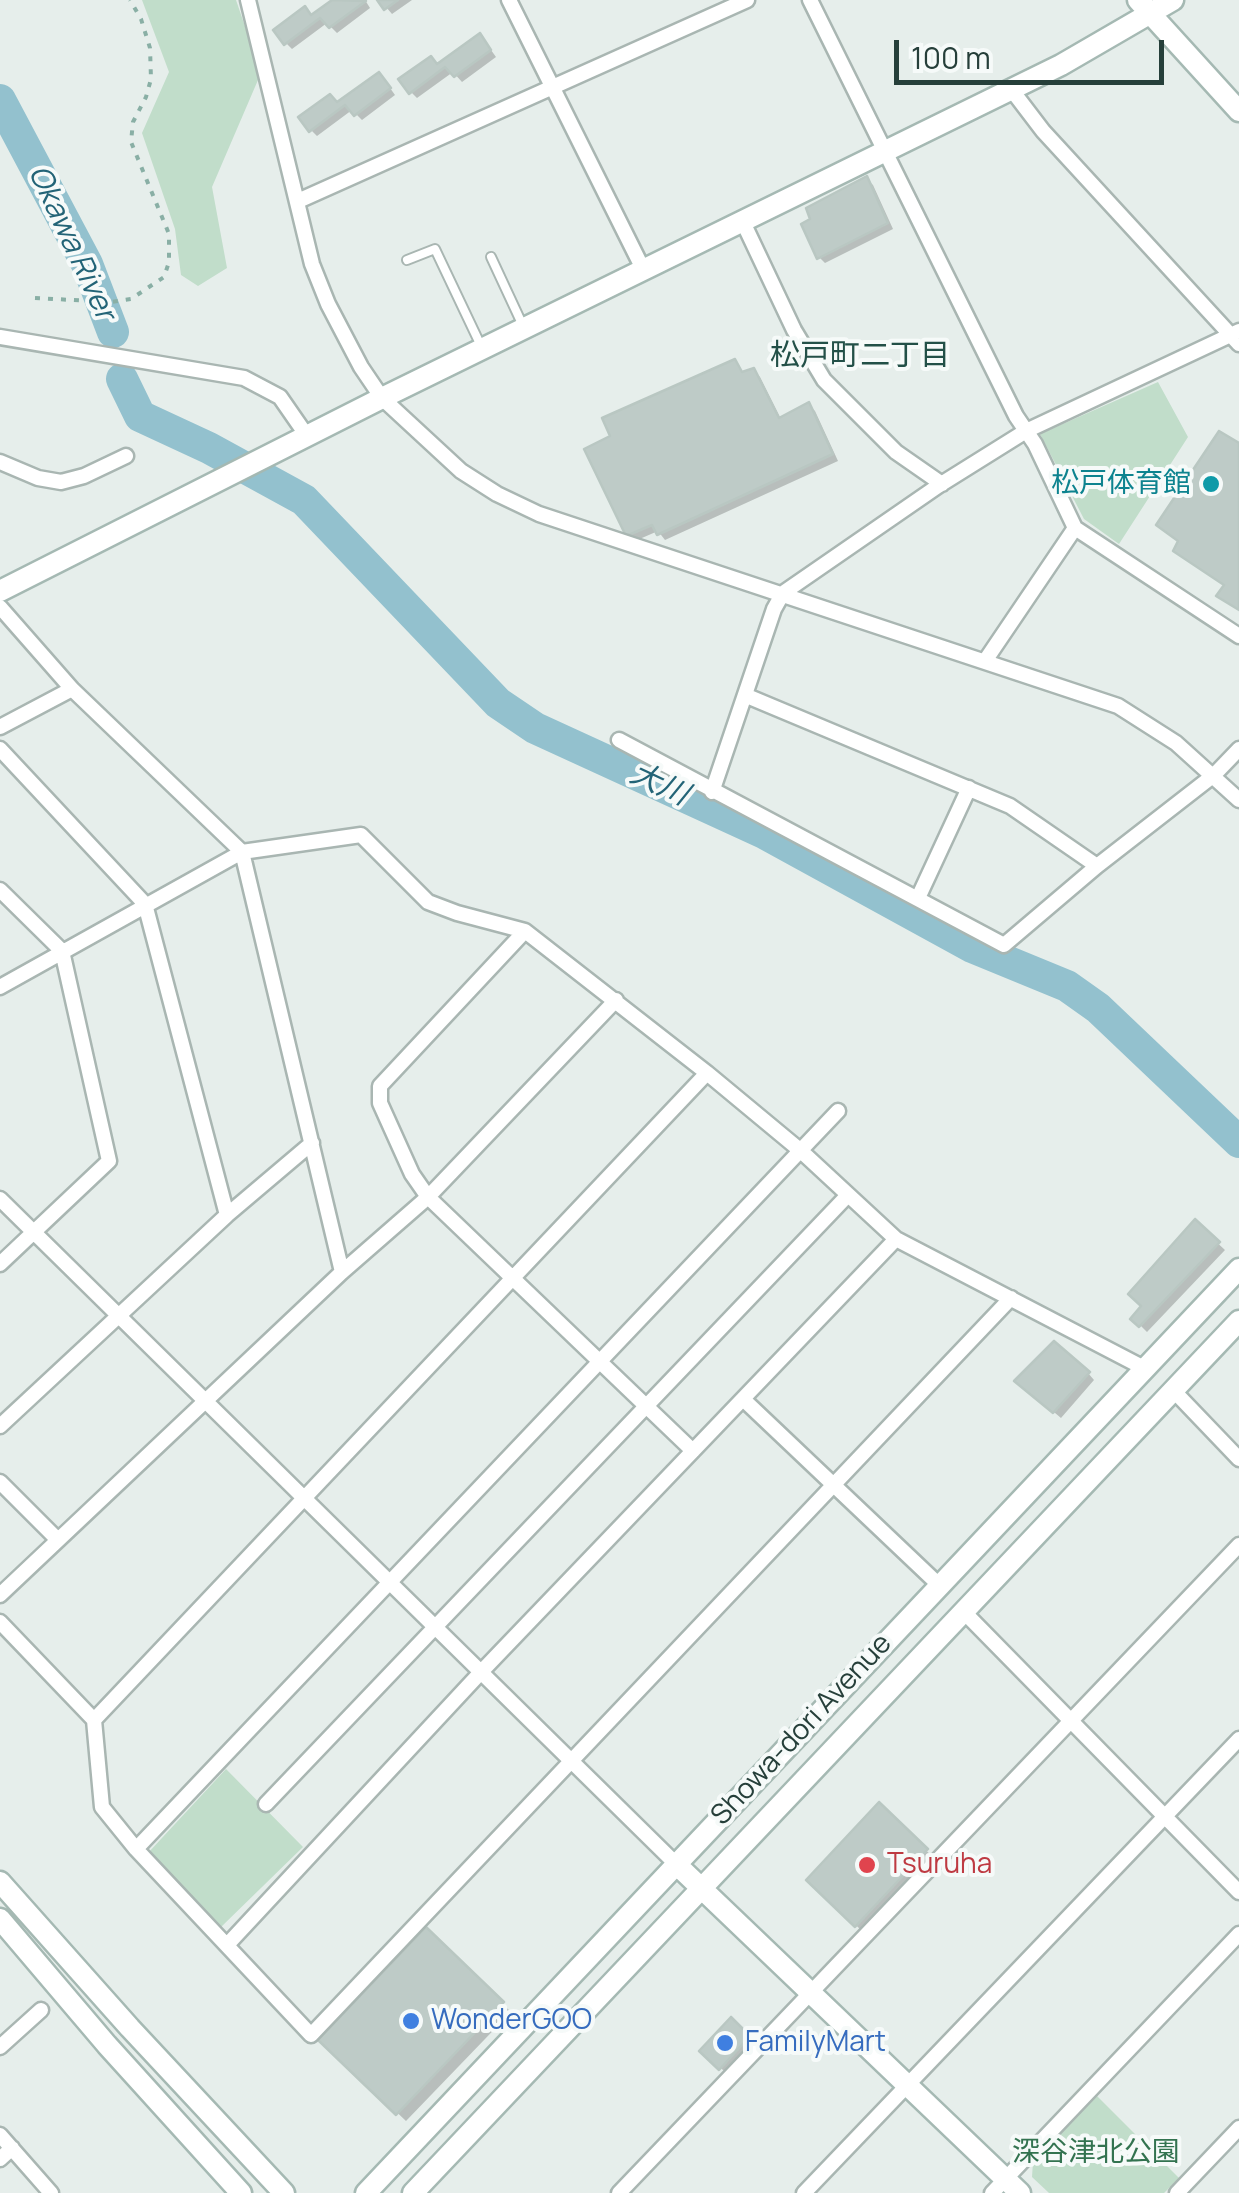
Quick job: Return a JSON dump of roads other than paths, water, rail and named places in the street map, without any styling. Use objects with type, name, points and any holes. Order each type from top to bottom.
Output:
[{"type":"street","points":[[510,0],[643,269]]},
{"type":"street","points":[[298,200],[747,0]]},
{"type":"street","points":[[810,0],[1075,528],[1239,636]]},
{"type":"street","points":[[0,591],[482,348],[1011,89],[1145,7],[1173,0]]},
{"type":"street","points":[[251,1],[312,264],[328,304],[382,398],[460,471],[539,514],[1118,706],[1176,743],[1239,800]]},
{"type":"street","points":[[1145,7],[1239,111]]},
{"type":"street","points":[[712,792],[774,609],[783,593],[942,484],[1026,432],[1236,337],[1043,130],[1011,89]]},
{"type":"street","points":[[742,220],[794,330],[824,380],[896,452],[942,484]]},
{"type":"street","points":[[0,337],[244,378],[280,397],[307,436]]},
{"type":"street","points":[[0,462],[38,478],[61,482],[126,456]]},
{"type":"street","points":[[985,661],[1075,528]]},
{"type":"street","points":[[0,607],[72,689],[242,852],[342,1272]]},
{"type":"street","points":[[0,727],[72,689]]},
{"type":"street","points":[[746,696],[1010,806],[1098,866]]},
{"type":"street","points":[[618,740],[1004,945],[1214,775],[1239,749]]},
{"type":"street","points":[[0,749],[145,904],[227,1215]]},
{"type":"street","points":[[918,898],[969,788]]},
{"type":"street","points":[[0,987],[242,852],[360,835],[428,902],[457,914],[525,931],[801,1151],[896,1239],[1144,1368]]},
{"type":"street","points":[[0,890],[62,951],[109,1162],[0,1264]]},
{"type":"street","points":[[525,931],[380,1086],[380,1103],[412,1174],[428,1197],[694,1451]]},
{"type":"street","points":[[0,1595],[342,1272],[428,1197],[616,1000]]},
{"type":"street","points":[[94,1720],[707,1073]]},
{"type":"street","points":[[136,1849],[838,1110]]},
{"type":"street","points":[[0,1426],[227,1215],[312,1142]]},
{"type":"street","points":[[266,1804],[848,1195]]},
{"type":"street","points":[[0,1199],[676,1864],[907,2085],[1006,2188],[1239,1934]]},
{"type":"street","points":[[227,1944],[896,1239]]},
{"type":"street","name":"Showa-dori Avenue","points":[[366,2193],[1239,1268]]},
{"type":"street","points":[[0,1622],[94,1720],[102,1807],[136,1849],[311,2035],[1012,1298]]},
{"type":"street","name":"Showa-dori Avenue","points":[[413,2193],[1239,1321]]},
{"type":"street","points":[[1173,1390],[1239,1459]]},
{"type":"street","points":[[743,1399],[938,1584]]},
{"type":"street","points":[[0,1482],[58,1540]]},
{"type":"street","points":[[619,2193],[1239,1545]]},
{"type":"street","points":[[965,1613],[1239,1892]]},
{"type":"street","points":[[804,2193],[1239,1740]]},
{"type":"street","points":[[0,1882],[284,2193]]},
{"type":"street","points":[[0,1920],[107,2046],[241,2193]]},
{"type":"street","points":[[0,2047],[41,2010]]},
{"type":"street","points":[[1177,2193],[1239,2128]]},
{"type":"street","points":[[0,2135],[51,2193]]},
{"type":"street","points":[[0,2159],[12,2148]]},
{"type":"lane","points":[[407,260],[436,249],[482,348]]},
{"type":"lane","points":[[491,258],[524,328]]},
{"type":"waterway","name":"Okawa River","points":[[0,100],[87,264],[113,332]]},
{"type":"waterway","name":"大川","points":[[122,379],[140,416],[304,500],[498,703],[535,728],[764,833],[972,947],[1067,986],[1098,1008],[1239,1142]]},
{"type":"place","name":"松戸体育館","points":[[1211,484]]},
{"type":"place","name":"Tsuruha","points":[[867,1865]]},
{"type":"place","name":"WonderGOO","points":[[411,2021]]},
{"type":"place","name":"FamilyMart","points":[[725,2043]]},
{"type":"district","name":"松戸町二丁目","points":[[860,357]]},
{"type":"park label","name":"深谷津北公園","points":[[1096,2153]]}]
